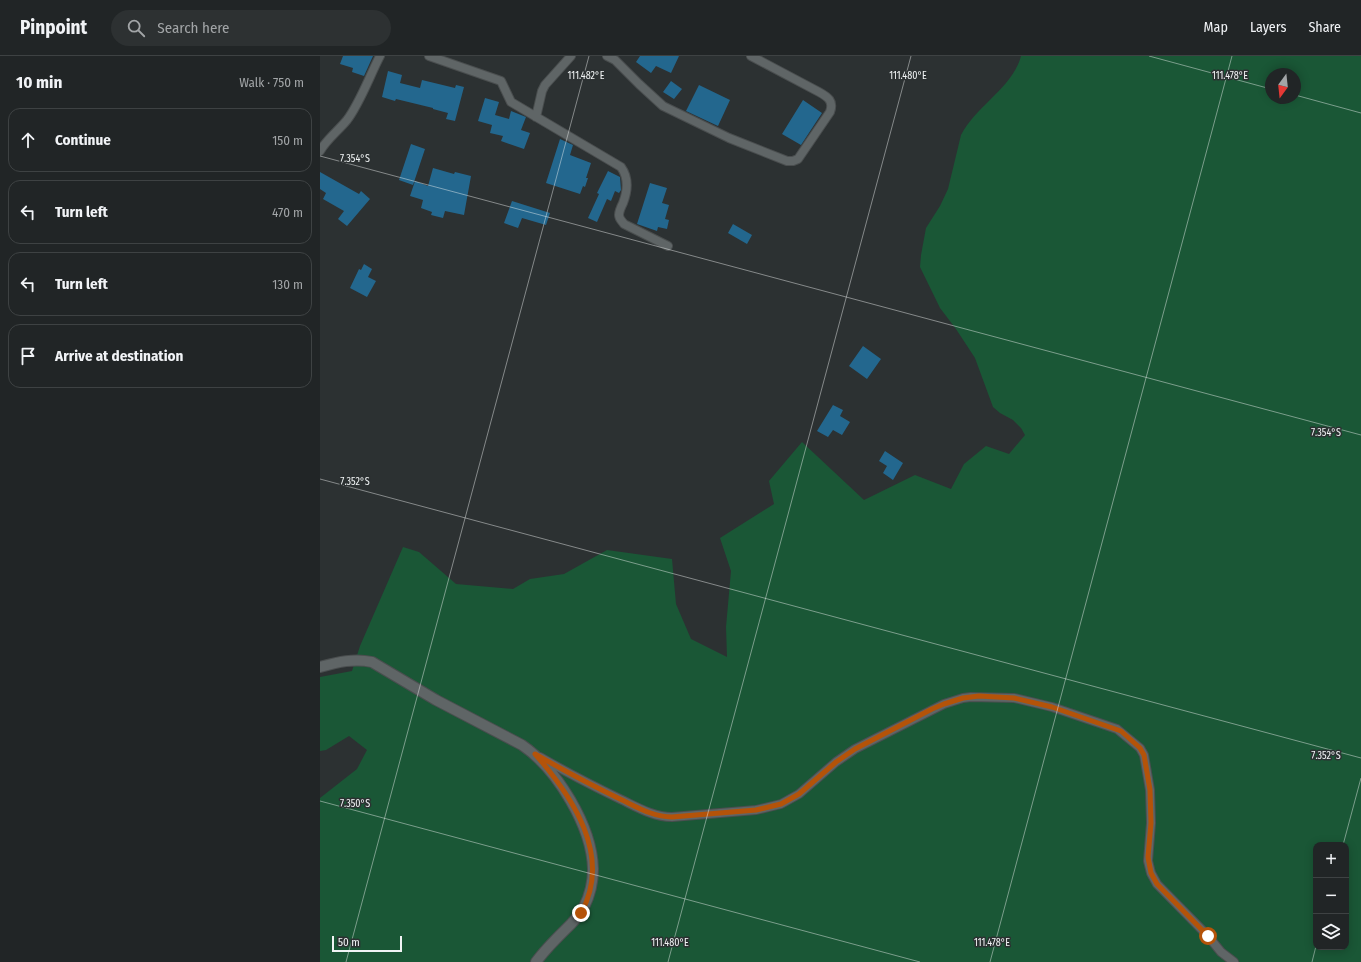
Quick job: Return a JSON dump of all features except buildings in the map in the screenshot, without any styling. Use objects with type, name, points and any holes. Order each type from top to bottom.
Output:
[{"type":"street","points":[[321,146],[346,121],[353,111],[380,56]]},
{"type":"street","points":[[429,56],[501,81],[509,100],[620,167],[625,173],[628,183],[625,197],[619,212],[620,218],[624,224],[668,246]]},
{"type":"street","points":[[536,117],[542,91],[545,85],[571,56]]},
{"type":"street","points":[[607,56],[615,60],[663,106],[729,138],[787,161],[796,160],[830,112],[832,106],[831,101],[827,96],[750,56]]},
{"type":"street","points":[[320,667],[348,660],[372,662],[436,700],[522,745],[535,754],[595,787],[646,811],[660,816],[672,817],[756,810],[775,806],[788,801],[806,789],[836,762],[855,749],[944,704],[963,698],[986,696],[1014,698],[1052,707],[1117,729],[1140,748],[1144,755],[1149,781],[1151,823],[1148,857],[1153,877],[1157,884],[1208,936],[1221,952],[1234,962]]},
{"type":"street","points":[[535,754],[552,775],[574,808],[589,842],[593,868],[592,887],[581,913],[536,962]]},
{"type":"green space","points":[[1021,56],[1361,56],[1361,962],[320,962],[320,798],[357,769],[367,750],[349,736],[326,750],[320,751],[320,677],[352,671],[360,646],[403,547],[419,552],[456,584],[513,589],[530,579],[564,574],[607,550],[672,559],[676,604],[691,639],[727,657],[726,627],[731,571],[720,538],[774,504],[769,481],[802,442],[864,500],[915,475],[951,489],[964,464],[986,446],[1009,454],[1025,435],[1021,428],[1013,420],[1000,413],[993,407],[975,358],[940,308],[920,267],[926,228],[940,206],[948,189],[961,135],[976,115],[1017,67]]},
{"type":"route","points":[[581,913],[592,887],[593,868],[589,842],[574,808],[562,788],[535,754],[595,787],[660,816],[672,817],[756,810],[775,806],[794,798],[836,762],[855,749],[932,709],[963,698],[979,696],[1022,699],[1052,707],[1117,729],[1137,744],[1144,755],[1150,790],[1151,823],[1148,861],[1151,873],[1157,884],[1208,936]]}]
